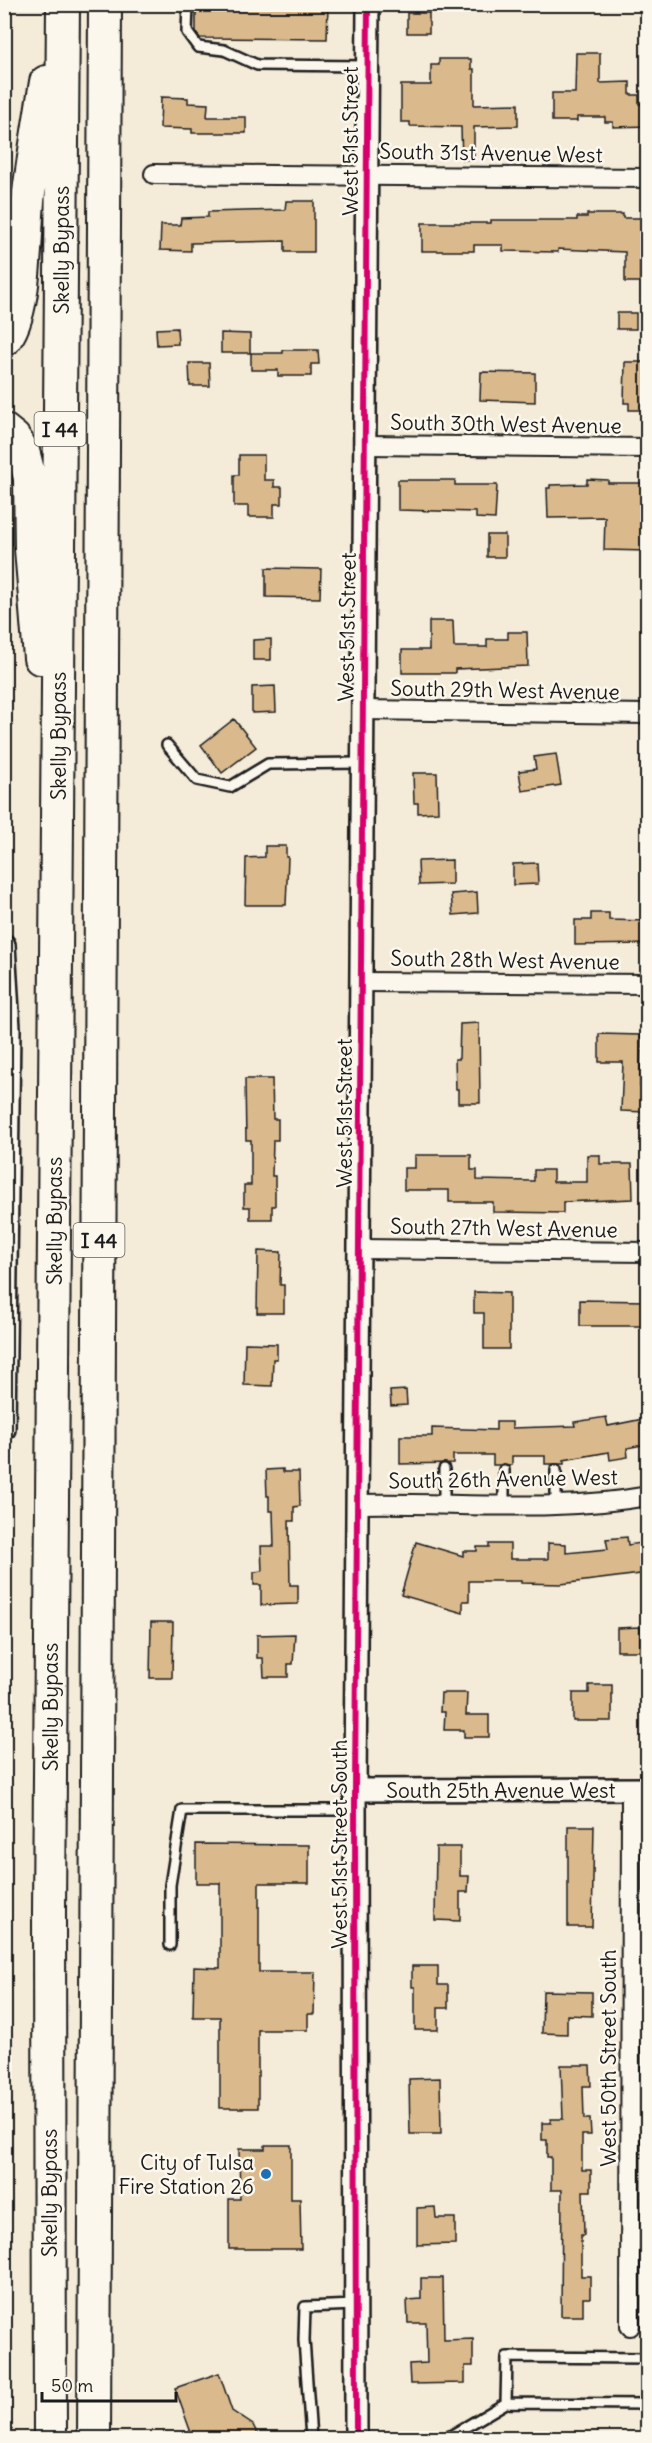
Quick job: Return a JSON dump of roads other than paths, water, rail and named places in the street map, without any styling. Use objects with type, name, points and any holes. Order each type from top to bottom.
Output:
[{"type":"highway","points":[[4,340],[15,324],[19,306],[28,193],[61,4]]},
{"type":"highway","name":"Skelly Bypass","points":[[50,2439],[48,1912],[61,4]]},
{"type":"highway","name":"Skelly Bypass","points":[[94,2439],[105,4]]},
{"type":"highway","points":[[104,41],[115,4]]},
{"type":"highway","points":[[4,430],[14,438],[22,451],[30,478],[31,549],[57,854]]},
{"type":"street","name":"West 51st Street","points":[[360,1249],[368,4]]},
{"type":"street","name":"South 31st Avenue West","points":[[154,174],[648,178]]},
{"type":"street","name":"South 30th West Avenue","points":[[365,445],[648,448]]},
{"type":"street","name":"South 29th West Avenue","points":[[363,710],[648,714]]},
{"type":"street","points":[[4,945],[9,1028],[4,1429]]},
{"type":"street","name":"South 28th West Avenue","points":[[361,982],[648,984]]},
{"type":"street","name":"South 27th West Avenue","points":[[360,1249],[648,1251]]},
{"type":"street","name":"West 51st Street South","points":[[356,2439],[356,1800],[360,1249]]},
{"type":"street","name":"South 26th Avenue West","points":[[359,1504],[556,1504],[618,1501],[648,1496]]},
{"type":"street","name":"South 25th Avenue West","points":[[356,1800],[639,1789]]},
{"type":"street","name":"West 50th Street South","points":[[630,2326],[639,2201],[639,1789]]},
{"type":"lane","points":[[188,4],[187,32],[198,46],[224,50],[257,65],[367,66]]},
{"type":"lane","points":[[167,745],[197,780],[230,787],[268,764],[362,763]]},
{"type":"lane","points":[[444,1469],[444,1504]]},
{"type":"lane","points":[[504,1470],[504,1504]]},
{"type":"lane","points":[[556,1470],[556,1504]]},
{"type":"lane","points":[[170,1945],[170,1885],[182,1810],[356,1800]]},
{"type":"lane","points":[[311,2439],[304,2340],[305,2307],[356,2305]]},
{"type":"lane","points":[[506,2403],[507,2357],[648,2358]]},
{"type":"lane","points":[[447,2439],[506,2403],[648,2404]]},
{"type":"place","name":"City of Tulsa Fire Station 26","points":[[266,2174]]}]
